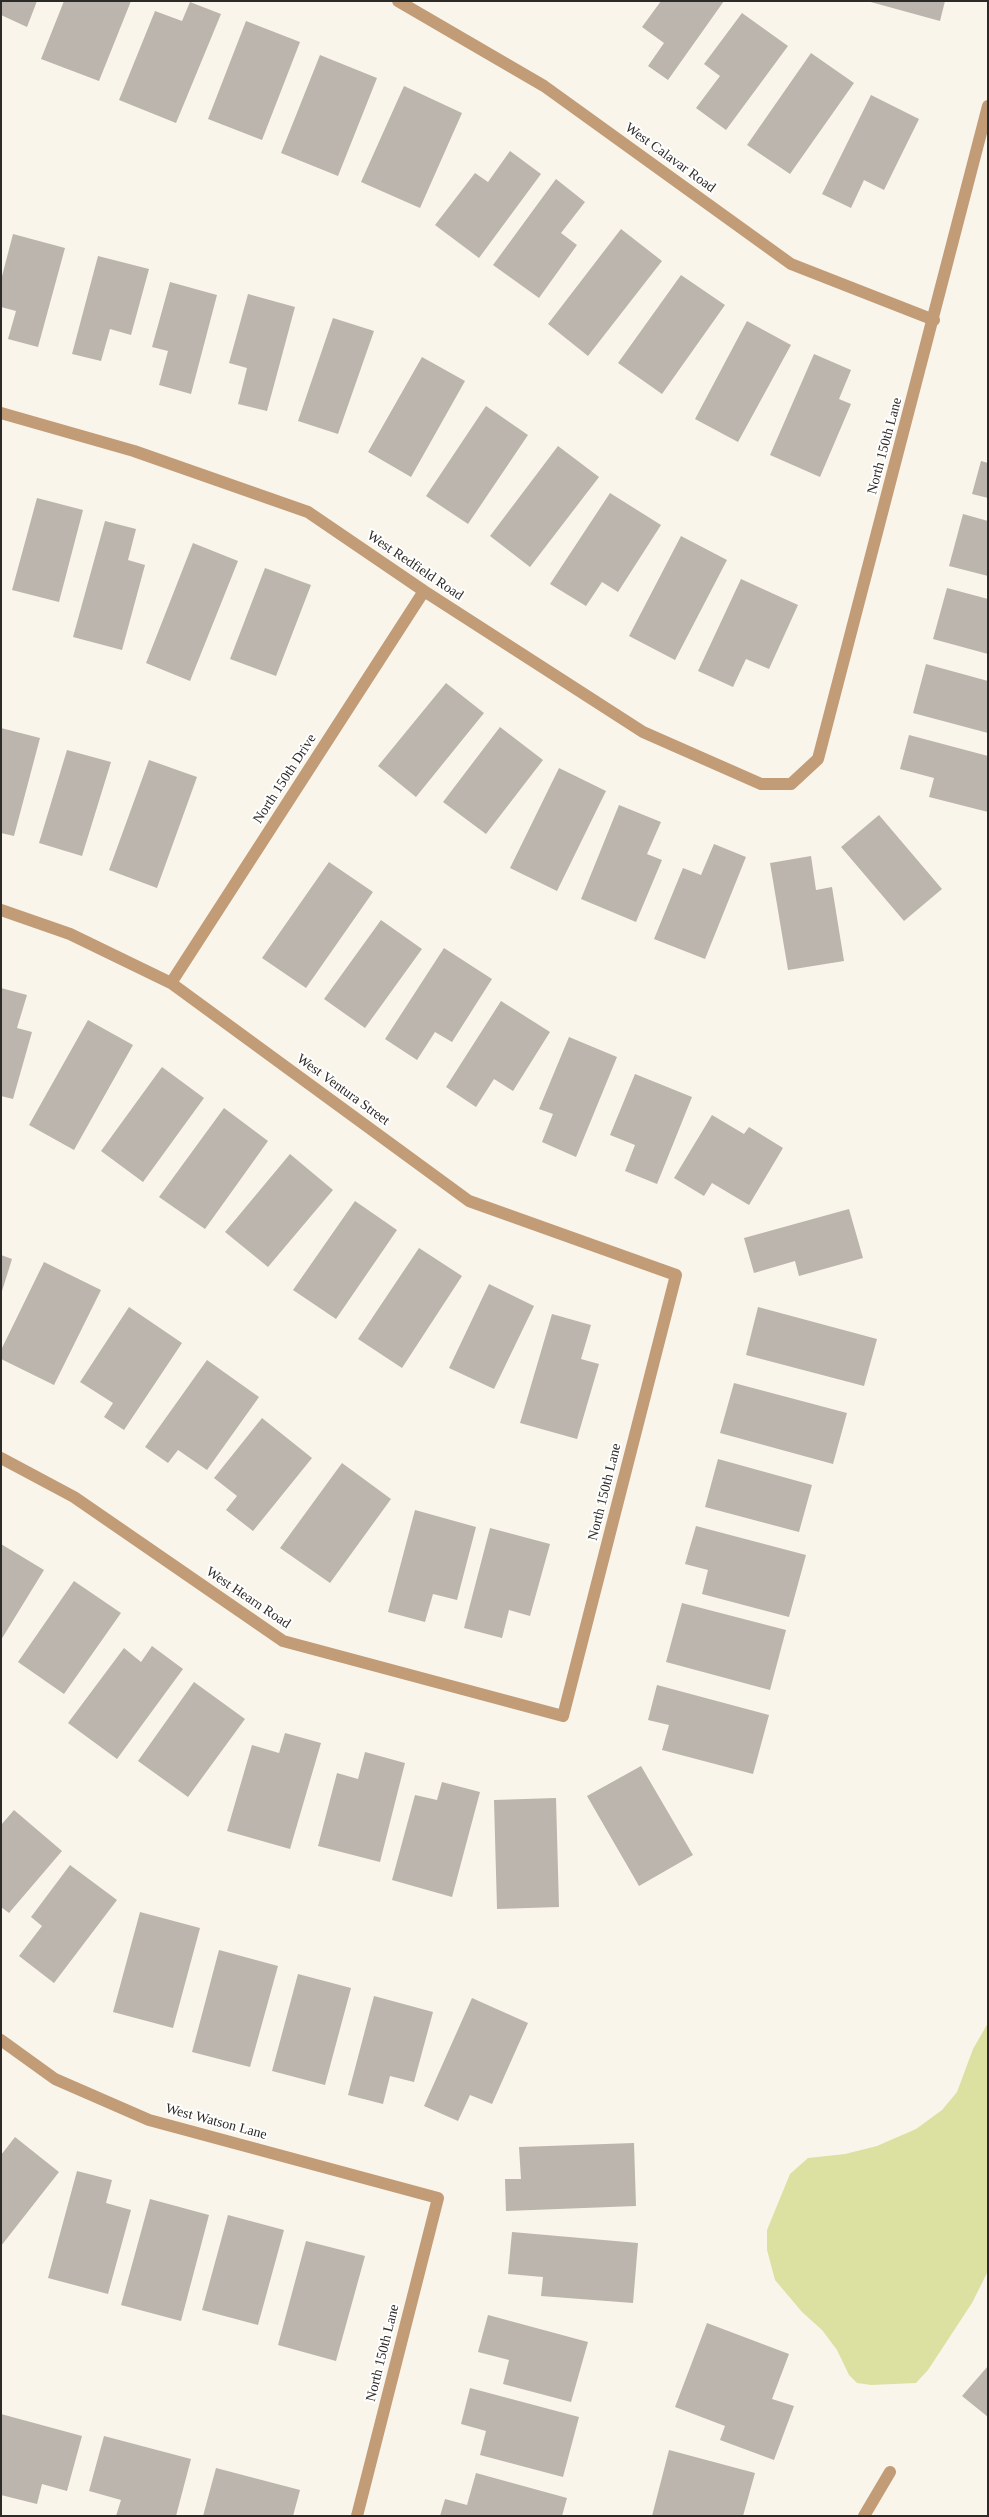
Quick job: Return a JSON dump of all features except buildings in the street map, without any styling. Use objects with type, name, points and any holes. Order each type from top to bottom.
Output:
[{"type":"street","name":"West Calavar Road","points":[[398,1],[544,86],[791,264],[934,320]]},
{"type":"street","name":"North 150th Lane","points":[[791,784],[818,759],[934,320],[988,106]]},
{"type":"street","name":"West Redfield Road","points":[[1,413],[134,451],[308,512],[424,591],[643,732],[761,784],[791,784]]},
{"type":"street","name":"North 150th Drive","points":[[171,983],[424,591]]},
{"type":"street","name":"West Ventura Street","points":[[1,910],[70,934],[171,983],[469,1201],[676,1275]]},
{"type":"street","name":"North 150th Lane","points":[[563,1716],[676,1275]]},
{"type":"street","name":"West Hearn Road","points":[[1,1458],[74,1497],[283,1642],[563,1716]]},
{"type":"street","name":"West Watson Lane","points":[[1,2040],[55,2079],[149,2120],[438,2198]]},
{"type":"street","name":"North 150th Lane","points":[[358,2516],[438,2198]]},
{"type":"street","points":[[864,2516],[890,2472]]},
{"type":"green space","points":[[988,2023],[988,2271],[972,2303],[928,2370],[916,2383],[871,2385],[857,2383],[849,2375],[837,2350],[822,2330],[802,2312],[775,2280],[767,2250],[767,2230],[790,2174],[808,2158],[845,2154],[877,2146],[916,2129],[942,2110],[957,2092],[973,2049]]}]
